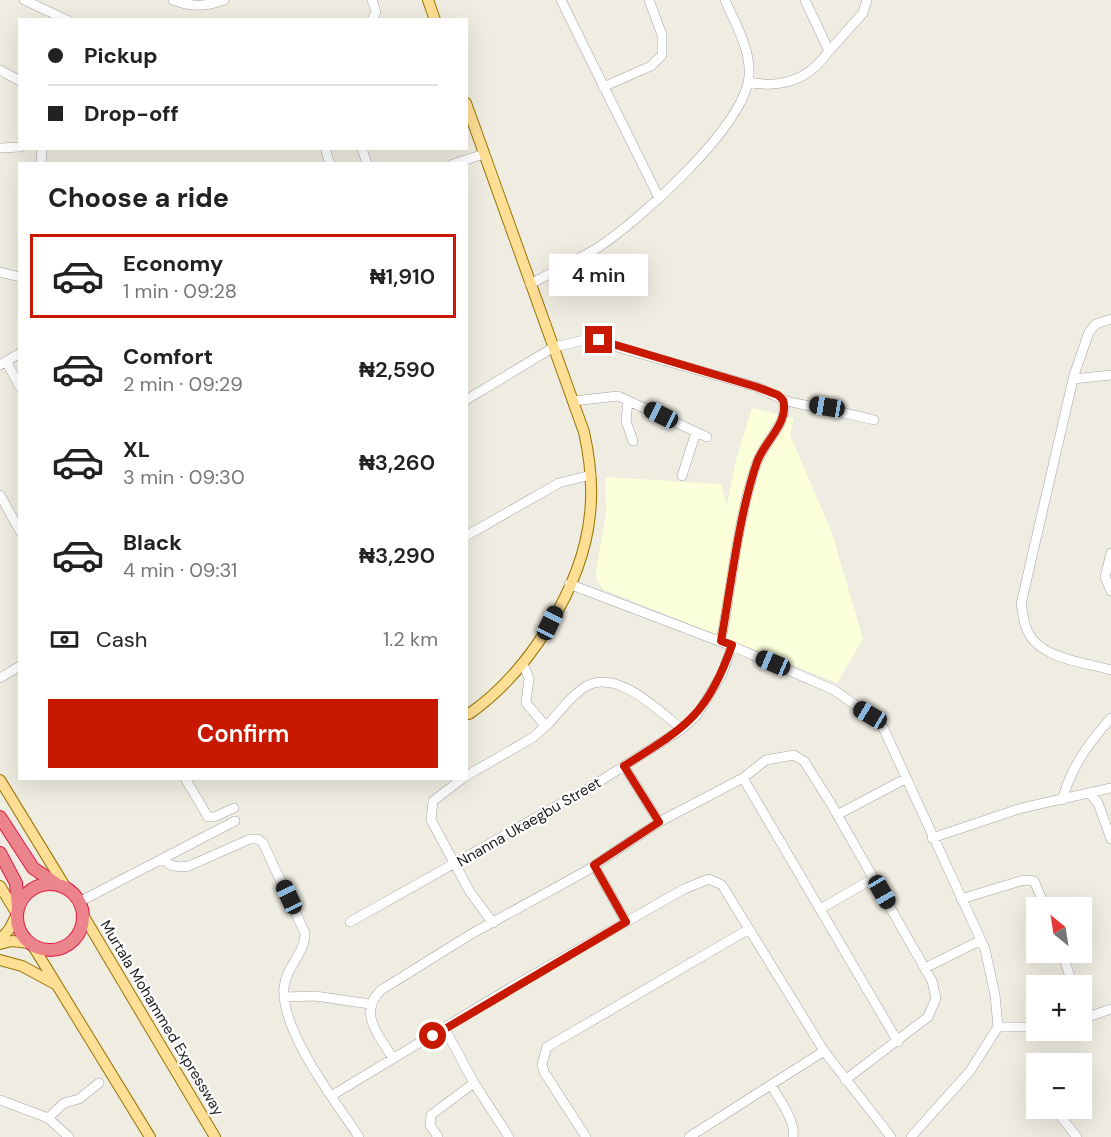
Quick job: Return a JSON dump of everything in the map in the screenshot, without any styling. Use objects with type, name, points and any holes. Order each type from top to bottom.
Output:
[{"type":"highway","points":[[0,817],[33,868],[45,879],[64,887],[79,902],[83,915],[80,931],[69,944],[54,950],[31,944],[19,930],[16,884],[0,853]]},
{"type":"highway","points":[[17,911],[22,899],[34,888],[45,885],[64,887]]},
{"type":"main road","points":[[428,0],[434,18]]},
{"type":"main road","points":[[468,109],[584,432],[591,475],[590,515],[584,545],[569,584],[550,623],[523,664],[488,700],[468,712]]},
{"type":"main road","points":[[0,780],[64,887]]},
{"type":"main road","points":[[0,886],[17,911],[0,942]]},
{"type":"main road","name":"Murtala Mohammed Expressway","points":[[83,915],[215,1137]]},
{"type":"main road","points":[[0,942],[31,944],[61,988],[150,1137]]},
{"type":"main road","points":[[0,960],[22,966],[61,988]]},
{"type":"street","points":[[24,0],[63,18]]},
{"type":"street","points":[[173,0],[188,6],[201,6],[224,0]]},
{"type":"street","points":[[372,0],[376,12],[373,18]]},
{"type":"street","points":[[561,0],[659,198]]},
{"type":"street","points":[[603,87],[651,66],[662,55],[662,35],[649,0]]},
{"type":"street","points":[[530,284],[599,246],[659,198],[732,119],[748,82],[744,44],[725,0]]},
{"type":"street","points":[[805,0],[829,51]]},
{"type":"street","points":[[748,82],[768,86],[791,83],[810,72],[862,13],[867,0]]},
{"type":"street","points":[[0,70],[18,80]]},
{"type":"street","points":[[0,148],[18,147]]},
{"type":"street","points":[[459,162],[484,154]]},
{"type":"street","points":[[0,272],[18,276]]},
{"type":"street","points":[[1111,319],[1096,324],[1089,332],[1073,379],[1021,604],[1026,629],[1035,642],[1047,651],[1111,670]]},
{"type":"street","points":[[468,399],[554,347],[590,339],[757,387],[778,395],[783,400],[827,407],[874,420]]},
{"type":"street","points":[[18,354],[3,363],[18,384]]},
{"type":"street","points":[[1073,379],[1111,375]]},
{"type":"street","points":[[573,401],[618,396],[707,437]]},
{"type":"street","points":[[721,641],[757,462],[783,415],[783,400]]},
{"type":"street","points":[[628,401],[626,421],[633,441]]},
{"type":"street","points":[[682,476],[696,432]]},
{"type":"street","points":[[468,535],[559,483],[591,475]]},
{"type":"street","points":[[0,495],[18,527]]},
{"type":"street","points":[[1111,554],[1105,577],[1111,591]]},
{"type":"street","points":[[569,584],[732,645],[834,690],[881,723],[932,838],[981,940],[991,969],[998,1027],[970,1071],[911,1137]]},
{"type":"street","name":"Nnanna Ukaegbu Street","points":[[350,922],[455,865],[624,766],[682,729],[697,715],[722,674],[732,645]]},
{"type":"street","points":[[523,664],[529,678],[526,703],[539,720],[548,724]]},
{"type":"street","points":[[0,678],[18,667]]},
{"type":"street","points":[[468,775],[532,738],[592,683],[609,684],[639,694],[682,729]]},
{"type":"street","points":[[1062,800],[1070,773],[1086,746],[1111,718]]},
{"type":"street","points":[[393,1058],[372,1023],[369,1010],[370,1004],[381,990],[594,865],[659,822],[743,778],[766,760],[794,754],[804,762],[874,878],[932,981],[936,998],[928,1017],[845,1080]]},
{"type":"street","points":[[624,766],[659,822]]},
{"type":"street","points":[[743,778],[898,1042]]},
{"type":"street","points":[[837,815],[905,779]]},
{"type":"street","points":[[186,780],[208,817],[214,817],[234,808]]},
{"type":"street","points":[[460,780],[440,793],[433,801],[431,820],[455,865],[493,923]]},
{"type":"street","points":[[932,838],[1022,808],[1111,788]]},
{"type":"street","points":[[1089,794],[1098,803],[1111,839]]},
{"type":"street","points":[[79,902],[235,821]]},
{"type":"street","points":[[163,859],[169,865],[179,868],[189,866],[250,839],[258,839],[263,843],[306,933],[306,940],[287,971],[284,997],[289,1024],[331,1096],[359,1137]]},
{"type":"street","points":[[594,865],[626,922]]},
{"type":"street","points":[[820,909],[874,878]]},
{"type":"street","points":[[331,1096],[510,988],[626,922],[709,879],[715,879],[722,885],[824,1051],[891,1137]]},
{"type":"street","points":[[961,899],[1024,880],[1034,881],[1041,897]]},
{"type":"street","points":[[586,1137],[544,1072],[542,1064],[547,1047],[749,929]]},
{"type":"street","points":[[925,968],[981,940]]},
{"type":"street","points":[[284,997],[315,996],[370,1004]]},
{"type":"street","points":[[1092,1015],[1111,1009]]},
{"type":"street","points":[[998,1027],[1026,1027]]},
{"type":"street","points":[[445,1029],[474,1083],[509,1137]]},
{"type":"street","points":[[690,1137],[824,1051]]},
{"type":"street","points":[[48,1118],[63,1103],[78,1100],[99,1083]]},
{"type":"street","points":[[438,1137],[430,1125],[431,1115],[474,1083]]},
{"type":"street","points":[[771,1085],[795,1130],[794,1137]]},
{"type":"street","points":[[0,1100],[48,1118],[69,1137]]},
{"type":"street","points":[[1063,1119],[1077,1137]]},
{"type":"shaded area","points":[[752,408],[794,418],[790,435],[832,533],[863,639],[837,683],[603,589],[597,581],[596,571],[606,512],[605,477],[721,484],[727,506],[736,460]]},
{"type":"route","points":[[433,1036],[510,988],[626,922],[594,865],[659,822],[624,766],[682,729],[697,715],[722,674],[732,645],[721,641],[741,530],[757,462],[783,415],[785,406],[783,400],[778,395],[757,387],[599,340]]}]
